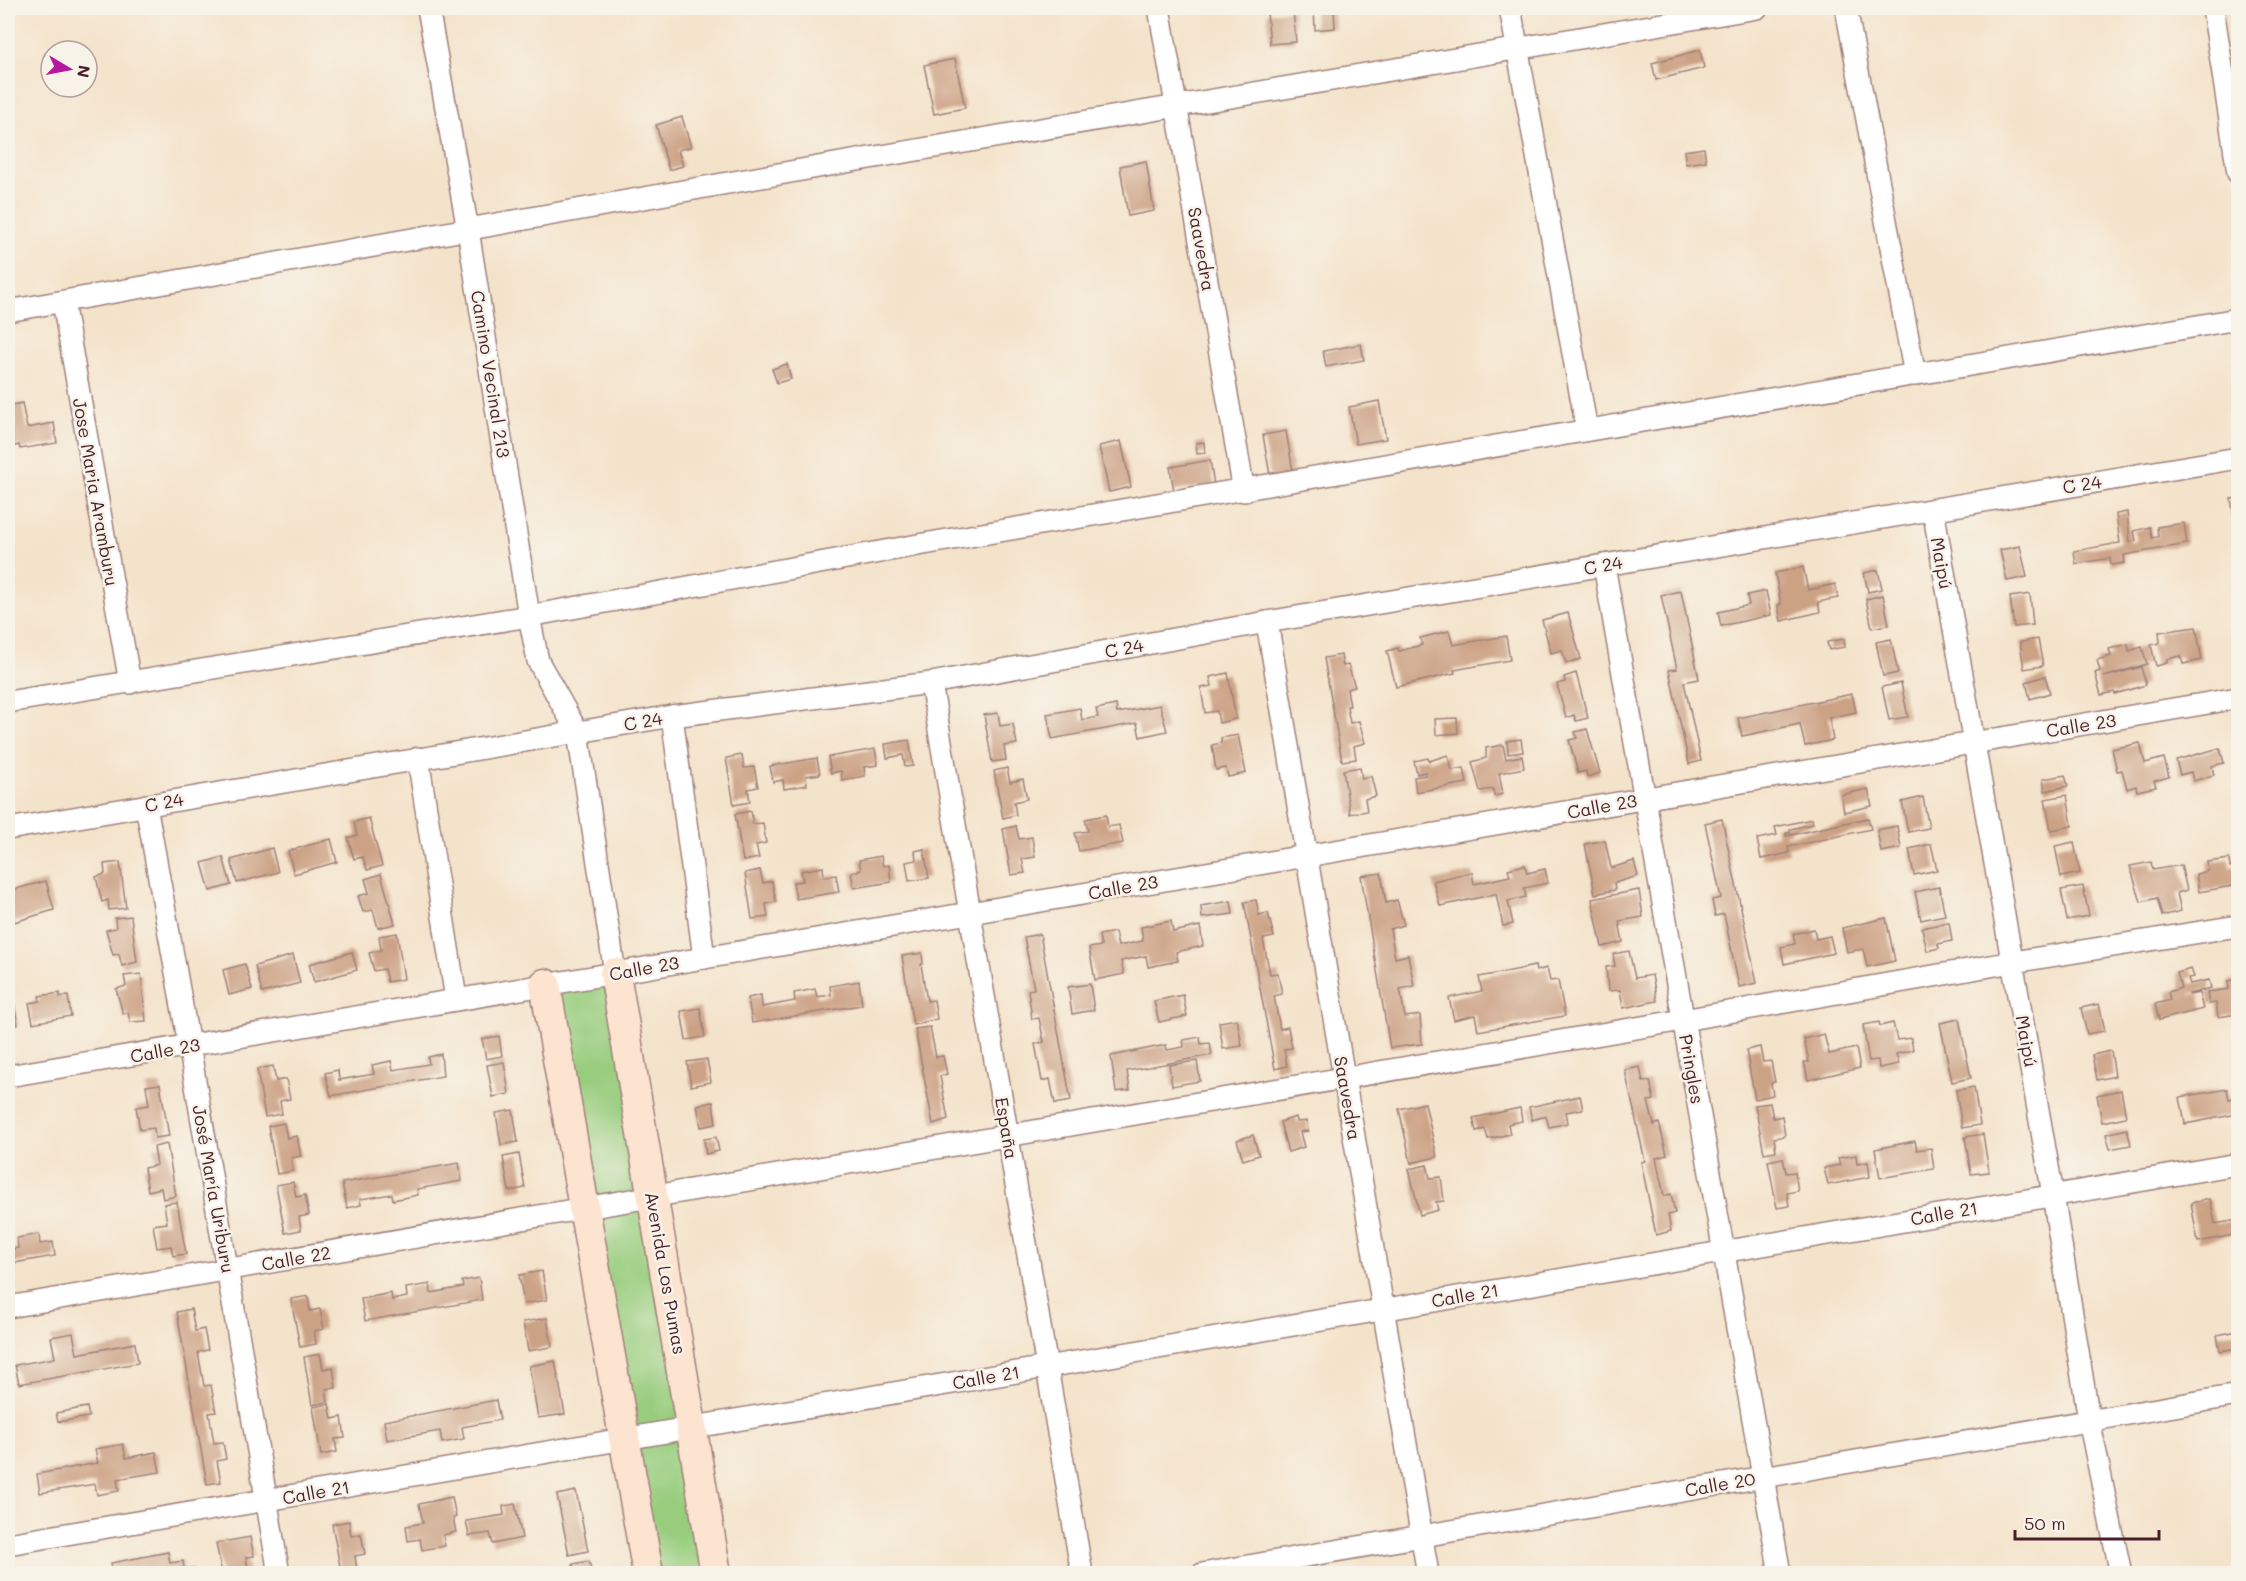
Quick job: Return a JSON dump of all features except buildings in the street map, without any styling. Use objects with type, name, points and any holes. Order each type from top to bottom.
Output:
[{"type":"main road","name":"Avenida Los Pumas","points":[[615,973],[717,1574]]},
{"type":"main road","points":[[545,984],[648,1574]]},
{"type":"street","name":"Camino Vecinal 213","points":[[428,8],[468,230],[538,661],[578,733]]},
{"type":"street","name":"Saavedra","points":[[1159,8],[1244,491]]},
{"type":"street","points":[[1510,8],[1587,430]]},
{"type":"street","points":[[8,311],[852,161],[1757,8]]},
{"type":"street","points":[[1846,8],[1915,375]]},
{"type":"street","points":[[2213,8],[2238,173]]},
{"type":"street","name":"Jose Maria Aramburu","points":[[63,302],[130,683]]},
{"type":"street","points":[[8,702],[529,616],[918,545],[2238,319]]},
{"type":"street","name":"C 24","points":[[8,829],[672,716],[931,683],[1267,622],[2238,458]]},
{"type":"street","name":"Maipú","points":[[1932,509],[2013,962],[2089,1420],[2121,1574]]},
{"type":"street","name":"Pringles","points":[[1604,565],[1780,1574]]},
{"type":"street","name":"Saavedra","points":[[1267,622],[1428,1574]]},
{"type":"street","name":"España","points":[[931,683],[1082,1574]]},
{"type":"street","name":"Calle 23","points":[[8,1076],[2238,698]]},
{"type":"street","points":[[672,716],[704,958]]},
{"type":"street","points":[[578,733],[615,973]]},
{"type":"street","points":[[418,758],[456,999]]},
{"type":"street","name":"José María Uriburu","points":[[146,805],[279,1574]]},
{"type":"street","name":"Calle 22","points":[[8,1307],[2013,962],[2238,926]]},
{"type":"street","name":"Calle 21","points":[[8,1544],[2238,1164]]},
{"type":"street","name":"Calle 20","points":[[1202,1574],[2238,1395]]},
{"type":"green space","points":[[614,974],[715,1573],[647,1573],[546,985]]}]
